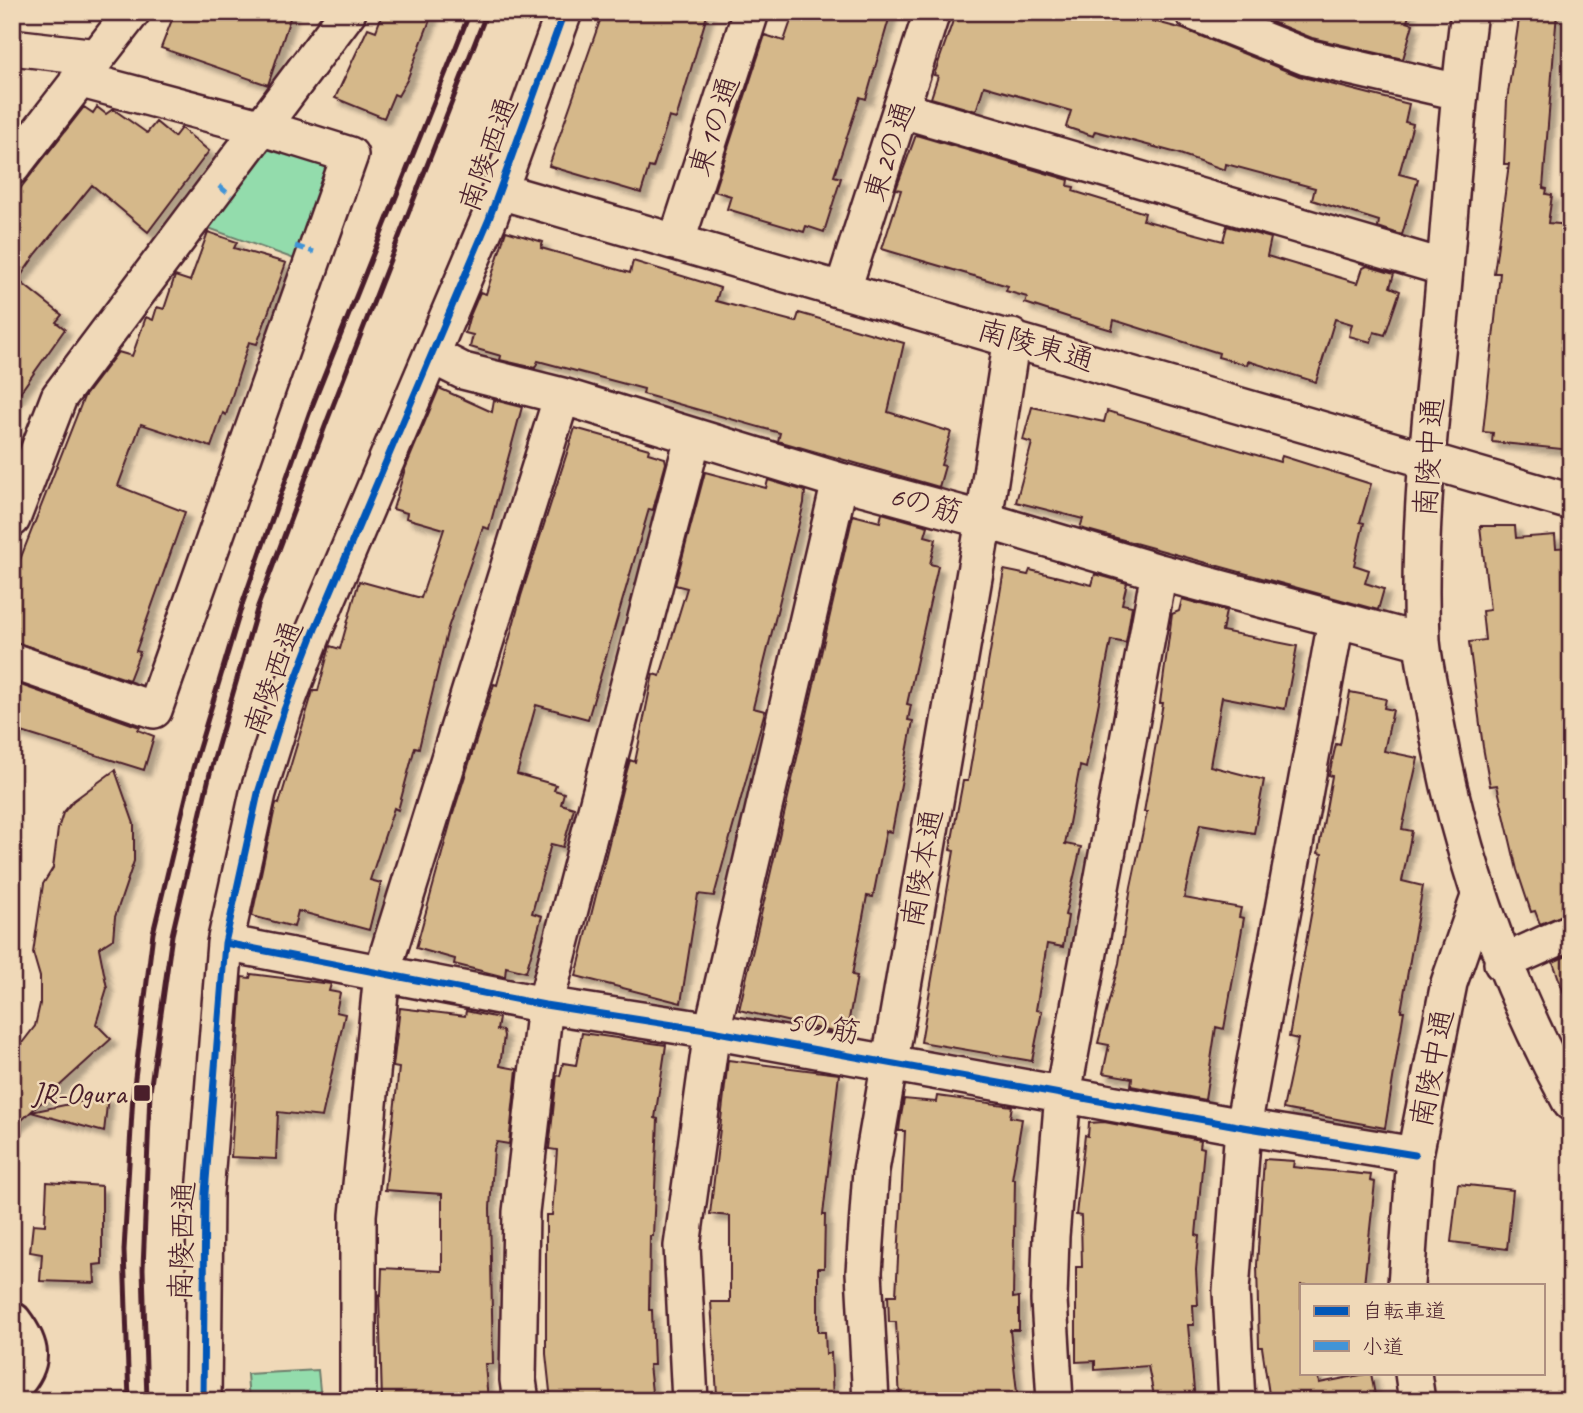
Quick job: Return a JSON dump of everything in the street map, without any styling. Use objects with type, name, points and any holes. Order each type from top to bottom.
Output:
[{"type":"street","points":[[13,165],[132,12]]},
{"type":"street","points":[[13,516],[59,397],[348,12]]},
{"type":"street","name":"南陵西通","points":[[203,1401],[205,1193],[225,943],[258,793],[284,710],[315,628],[433,356],[500,191],[564,12]]},
{"type":"street","name":"東1の通","points":[[677,240],[751,12]]},
{"type":"street","name":"東2の通","points":[[843,289],[932,12]]},
{"type":"street","name":"南陵中通","points":[[1469,12],[1459,92],[1426,460],[1422,642],[1447,785],[1479,897],[1502,963],[1525,1015],[1571,1103]]},
{"type":"street","points":[[1213,16],[1306,57],[1459,92]]},
{"type":"street","points":[[12,47],[88,68],[350,155],[154,710],[12,661]]},
{"type":"street","points":[[902,110],[1445,268]]},
{"type":"street","name":"南陵東通","points":[[500,191],[1012,337],[1571,502]]},
{"type":"street","name":"南陵本通","points":[[871,1401],[865,1328],[866,1221],[870,1170],[984,520],[1012,337]]},
{"type":"street","name":"6の筋","points":[[433,356],[463,371],[562,396],[840,481],[1336,621],[1422,642]]},
{"type":"street","points":[[358,1401],[358,1215],[382,972],[562,396]]},
{"type":"street","points":[[522,1401],[518,1380],[521,1212],[545,1005],[693,438]]},
{"type":"street","points":[[690,1401],[682,1246],[712,1031],[840,481]]},
{"type":"street","points":[[1055,1401],[1050,1262],[1063,1094],[1159,572]]},
{"type":"street","points":[[1237,1401],[1231,1291],[1242,1127],[1336,621]]},
{"type":"street","name":"南陵中通","points":[[1406,1284],[1415,1155],[1449,984],[1479,897]]},
{"type":"street","points":[[1502,963],[1571,932]]},
{"type":"street","name":"5の筋","points":[[225,943],[545,1005],[888,1061],[1242,1127],[1415,1155]]},
{"type":"street","points":[[12,1322],[27,1342],[27,1363],[12,1385]]},
{"type":"street","points":[[1413,1374],[1417,1401]]},
{"type":"green space","points":[[265,136],[338,156],[300,261],[200,225]]},
{"type":"green space","points":[[318,1370],[321,1401],[249,1401],[247,1374]]},
{"type":"building","points":[[175,12],[292,12],[268,85],[161,48]]},
{"type":"building","points":[[383,12],[433,12],[407,80],[398,96],[394,94],[384,118],[335,98],[368,28],[376,31]]},
{"type":"building","points":[[603,12],[708,12],[676,119],[669,117],[653,168],[649,167],[641,193],[549,166]]},
{"type":"building","points":[[794,12],[891,12],[866,99],[860,97],[834,176],[841,178],[824,232],[806,226],[804,232],[727,209],[731,196],[714,191],[765,35],[784,41]]},
{"type":"building","points":[[956,12],[1119,12],[1183,29],[1299,76],[1409,104],[1405,122],[1413,124],[1399,174],[1418,179],[1402,235],[1378,227],[1379,221],[1312,200],[1315,188],[1226,164],[1225,170],[1177,153],[1095,131],[1093,136],[1066,127],[1071,111],[984,86],[976,111],[931,98],[938,76],[934,75]]},
{"type":"building","points":[[1275,12],[1410,12],[1407,22],[1413,24],[1403,59],[1312,38],[1272,22]]},
{"type":"building","points":[[1520,12],[1557,12],[1543,188],[1547,189],[1546,194],[1552,195],[1548,223],[1571,225],[1571,450],[1492,442],[1493,433],[1483,432],[1500,273],[1494,273],[1509,164],[1504,164],[1507,100]]},
{"type":"building","points":[[84,107],[93,113],[97,107],[106,114],[113,109],[147,133],[156,122],[174,137],[181,128],[209,151],[148,232],[92,185],[36,254],[18,280],[62,315],[56,322],[65,329],[12,404],[12,199]]},
{"type":"building","points":[[916,135],[1069,180],[1068,186],[1074,187],[1073,191],[1145,213],[1143,220],[1223,241],[1227,226],[1271,238],[1267,256],[1358,283],[1363,268],[1367,266],[1394,274],[1390,287],[1400,291],[1385,335],[1374,332],[1371,342],[1349,336],[1352,324],[1335,319],[1316,382],[1248,361],[1247,365],[1218,357],[1219,353],[1114,320],[1112,330],[1071,318],[1025,303],[1027,297],[1006,291],[1008,286],[882,249],[901,190],[896,189]]},
{"type":"building","points":[[506,231],[543,242],[541,248],[630,273],[633,261],[720,288],[716,301],[796,322],[799,313],[904,343],[888,412],[951,432],[941,465],[945,466],[939,487],[778,441],[780,433],[643,394],[644,389],[538,361],[535,368],[500,360],[501,356],[470,347],[473,335],[465,333],[469,318],[480,292],[486,294]]},
{"type":"building","points":[[208,232],[237,242],[234,248],[286,263],[257,344],[249,342],[226,415],[223,413],[211,447],[141,424],[118,486],[185,512],[136,651],[140,652],[129,680],[12,641],[12,580],[84,397],[118,352],[132,356],[146,317],[153,320],[157,307],[164,309],[175,276],[190,281]]},
{"type":"building","points":[[439,388],[492,412],[494,400],[522,407],[489,529],[483,527],[448,628],[419,748],[415,747],[398,810],[394,808],[370,880],[381,883],[369,930],[298,911],[294,927],[252,916],[276,803],[279,804],[313,691],[318,691],[330,646],[340,649],[359,581],[421,598],[444,529],[406,518],[407,513],[393,509],[405,469]]},
{"type":"building","points":[[1032,407],[1104,422],[1107,411],[1280,462],[1282,456],[1371,484],[1360,522],[1364,523],[1354,565],[1369,570],[1365,583],[1384,589],[1378,610],[1080,528],[1083,519],[1016,502],[1032,443],[1023,440]]},
{"type":"building","points":[[575,428],[649,449],[648,453],[665,458],[666,463],[653,510],[649,509],[588,719],[536,705],[517,774],[556,785],[554,790],[564,793],[561,804],[574,808],[563,847],[551,844],[532,913],[542,916],[526,972],[506,967],[505,977],[454,964],[455,959],[416,948],[452,817],[494,684],[497,685],[521,596]]},
{"type":"building","points":[[705,472],[766,488],[768,480],[805,491],[753,708],[765,711],[714,896],[698,894],[681,1003],[576,976],[626,774],[630,760],[635,762],[653,674],[660,676],[687,588],[675,585]]},
{"type":"building","points":[[882,513],[928,526],[925,536],[936,539],[930,564],[938,566],[907,704],[911,705],[908,720],[913,721],[892,832],[886,831],[873,897],[867,896],[852,975],[857,976],[846,1035],[739,1010],[853,515],[880,522]]},
{"type":"building","points":[[1480,526],[1515,526],[1516,538],[1555,535],[1556,548],[1571,547],[1571,912],[1540,924],[1535,911],[1531,912],[1517,870],[1497,785],[1490,786],[1483,747],[1469,642],[1485,640],[1482,611],[1490,610]]},
{"type":"building","points":[[1004,570],[1028,575],[1030,570],[1092,585],[1095,574],[1127,583],[1122,604],[1132,606],[1126,643],[1111,640],[1086,768],[1080,766],[1065,844],[1081,847],[1065,915],[1068,916],[1063,947],[1047,944],[1036,1010],[1042,1011],[1032,1061],[921,1042],[954,851],[950,850],[963,781],[968,781]]},
{"type":"building","points":[[1182,599],[1226,611],[1222,631],[1297,646],[1285,709],[1222,697],[1210,766],[1264,780],[1254,833],[1200,824],[1184,898],[1241,908],[1239,917],[1244,918],[1224,1029],[1216,1027],[1205,1100],[1131,1086],[1132,1078],[1103,1073],[1109,1045],[1098,1043],[1119,963],[1147,812],[1144,812],[1163,703],[1160,703],[1172,614],[1179,611]]},
{"type":"building","points":[[12,682],[140,727],[138,730],[154,736],[144,770],[12,729]]},
{"type":"building","points":[[1350,692],[1386,699],[1384,708],[1393,710],[1384,751],[1418,758],[1402,829],[1412,831],[1402,881],[1423,886],[1401,1011],[1404,1011],[1385,1128],[1283,1109],[1298,1039],[1289,1037],[1322,854],[1318,853],[1332,776],[1329,775],[1336,744],[1340,745]]},
{"type":"building","points":[[115,770],[134,824],[134,861],[115,917],[113,939],[99,948],[107,988],[96,1024],[111,1039],[12,1129],[12,1056],[35,1026],[40,1004],[40,977],[33,953],[43,884],[53,868],[58,829],[63,813],[73,801]]},
{"type":"building","points":[[1571,954],[1571,1001],[1567,1002],[1553,962]]},
{"type":"building","points":[[251,974],[331,984],[329,991],[340,993],[336,1012],[345,1014],[322,1117],[278,1112],[276,1159],[231,1157],[242,977],[250,978]]},
{"type":"building","points":[[400,1008],[465,1016],[466,1011],[499,1018],[497,1030],[503,1031],[504,1036],[500,1066],[517,1069],[509,1144],[497,1142],[494,1149],[490,1208],[493,1364],[485,1364],[488,1401],[382,1401],[379,1295],[381,1296],[382,1268],[442,1271],[442,1194],[385,1190],[399,1068],[393,1067]]},
{"type":"building","points":[[582,1033],[666,1045],[655,1118],[658,1119],[653,1236],[650,1236],[649,1310],[652,1310],[654,1365],[649,1365],[653,1401],[551,1401],[546,1354],[546,1215],[552,1215],[557,1150],[549,1149],[557,1075],[560,1076],[563,1063],[576,1065]]},
{"type":"building","points":[[728,1060],[839,1074],[823,1215],[824,1268],[818,1268],[818,1332],[825,1332],[826,1354],[831,1353],[833,1401],[721,1401],[721,1395],[717,1395],[711,1302],[730,1302],[730,1216],[710,1214]]},
{"type":"building","points":[[108,1096],[104,1132],[31,1112]]},
{"type":"building","points":[[937,1096],[1012,1106],[1010,1117],[1022,1119],[1012,1179],[1015,1179],[1013,1298],[1019,1297],[1019,1330],[1010,1330],[1018,1401],[900,1401],[896,1322],[889,1322],[888,1295],[896,1295],[905,1131],[899,1131],[900,1122],[904,1099],[936,1102]]},
{"type":"building","points":[[1104,1122],[1201,1140],[1200,1147],[1204,1148],[1196,1235],[1199,1236],[1196,1270],[1198,1305],[1193,1305],[1194,1325],[1188,1325],[1195,1401],[1155,1401],[1148,1366],[1095,1370],[1095,1361],[1076,1362],[1076,1267],[1082,1267],[1081,1216],[1076,1215],[1085,1135],[1088,1136],[1089,1123]]},
{"type":"building","points":[[1264,1159],[1294,1161],[1293,1167],[1371,1175],[1370,1181],[1375,1182],[1364,1284],[1300,1284],[1300,1374],[1317,1374],[1319,1383],[1371,1374],[1376,1401],[1270,1401],[1262,1347],[1259,1347],[1257,1265]]},
{"type":"building","points":[[47,1182],[102,1186],[102,1264],[94,1265],[95,1283],[40,1281],[42,1254],[30,1252],[33,1224],[45,1225]]},
{"type":"building","points":[[1458,1184],[1513,1190],[1507,1249],[1451,1242]]},
{"type":"railway","points":[[129,1401],[124,1250],[133,1094],[153,933],[193,768],[243,602],[309,414],[470,12]]},
{"type":"railway","points":[[147,1401],[143,1269],[150,1092],[172,935],[210,773],[258,606],[327,421],[487,12]]},
{"type":"marked path","points":[[219,186],[231,196]]},
{"type":"marked path","points":[[295,246],[314,252]]},
{"type":"cycle path","points":[[203,1401],[205,1193],[225,943],[258,793],[284,710],[315,629],[489,219],[564,12]]},
{"type":"cycle path","points":[[225,943],[545,1005],[712,1031],[1243,1127],[1415,1155]]},
{"type":"place","name":"JR-Ogura","points":[[142,1093]]}]
